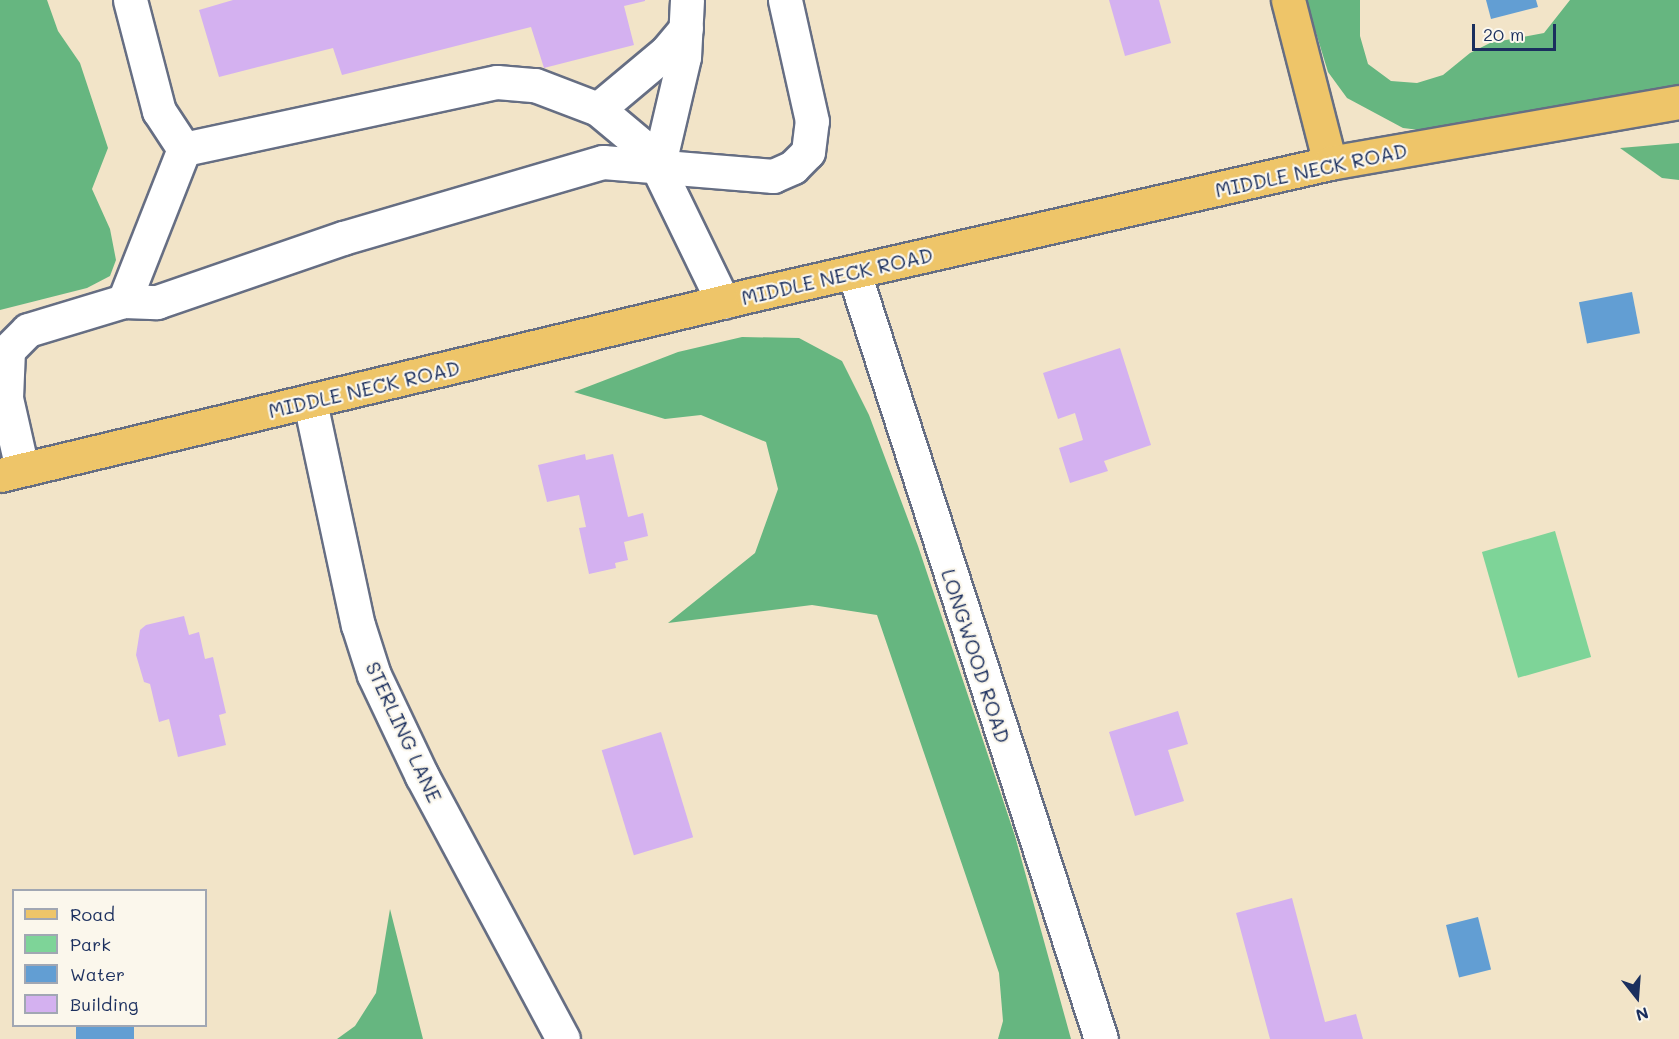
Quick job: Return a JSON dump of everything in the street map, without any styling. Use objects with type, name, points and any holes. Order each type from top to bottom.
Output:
[{"type":"main road","points":[[1288,0],[1330,163]]},
{"type":"main road","name":"MIDDLE NECK ROAD","points":[[11,472],[723,302],[1330,163],[1679,102]]},
{"type":"street","points":[[130,0],[159,111],[184,149]]},
{"type":"street","points":[[11,472],[5,362],[14,339],[49,322],[124,301],[157,302],[343,238],[603,162],[773,176],[793,167],[808,152],[812,121],[785,0]]},
{"type":"street","points":[[598,109],[666,52],[687,14]]},
{"type":"street","points":[[658,168],[684,57],[687,14]]},
{"type":"street","points":[[184,149],[497,82],[535,85],[598,109],[642,145],[658,168],[723,302]]},
{"type":"street","points":[[124,301],[184,149]]},
{"type":"street","name":"LONGWOOD ROAD","points":[[854,273],[1101,1039]]},
{"type":"street","name":"STERLING LANE","points":[[310,402],[358,625],[374,675],[422,776],[563,1039]]},
{"type":"green space","points":[[0,0],[47,0],[58,31],[80,63],[108,148],[92,189],[110,229],[116,260],[110,276],[87,288],[0,310]]},
{"type":"green space","points":[[1306,0],[1360,0],[1360,36],[1368,64],[1391,81],[1417,83],[1443,75],[1470,53],[1490,43],[1544,33],[1570,0],[1679,0],[1679,88],[1436,132],[1403,128],[1347,98],[1328,72]]},
{"type":"green space","points":[[1679,143],[1679,180],[1662,178],[1620,148]]},
{"type":"green space","points":[[742,337],[799,338],[842,361],[869,415],[918,546],[1015,836],[1071,1039],[998,1039],[1003,1021],[999,973],[877,615],[812,605],[668,623],[755,553],[778,489],[766,442],[701,415],[665,419],[574,392],[678,352]]},
{"type":"green space","points":[[1555,531],[1591,657],[1518,678],[1482,552]]},
{"type":"green space","points":[[390,909],[423,1039],[337,1039],[355,1026],[376,993]]},
{"type":"water","points":[[1486,0],[1536,0],[1538,7],[1491,19]]},
{"type":"water","points":[[1632,292],[1640,333],[1587,344],[1579,302]]},
{"type":"water","points":[[1478,917],[1491,969],[1459,977],[1446,925]]},
{"type":"water","points":[[76,1027],[134,1027],[134,1039],[76,1039]]},
{"type":"building","points":[[233,0],[645,1],[624,6],[634,45],[544,68],[531,27],[342,75],[333,48],[219,77],[199,10]]},
{"type":"building","points":[[1109,0],[1159,0],[1171,43],[1125,56]]},
{"type":"building","points":[[1120,348],[1151,445],[1104,461],[1108,471],[1070,483],[1059,448],[1083,440],[1075,413],[1058,419],[1043,373]]},
{"type":"building","points":[[585,454],[586,460],[613,454],[628,517],[643,513],[648,536],[624,542],[628,560],[615,563],[616,568],[589,574],[579,528],[586,527],[579,495],[547,502],[538,465]]},
{"type":"building","points":[[184,616],[189,635],[199,632],[205,659],[213,657],[226,713],[219,715],[226,745],[178,757],[169,719],[159,722],[150,684],[144,682],[136,655],[140,630],[146,625]]},
{"type":"building","points":[[1178,711],[1188,744],[1168,750],[1184,801],[1135,816],[1109,732]]},
{"type":"building","points":[[661,732],[693,837],[634,855],[602,750]]},
{"type":"building","points":[[1292,898],[1325,1022],[1356,1014],[1363,1039],[1270,1039],[1236,913]]}]
